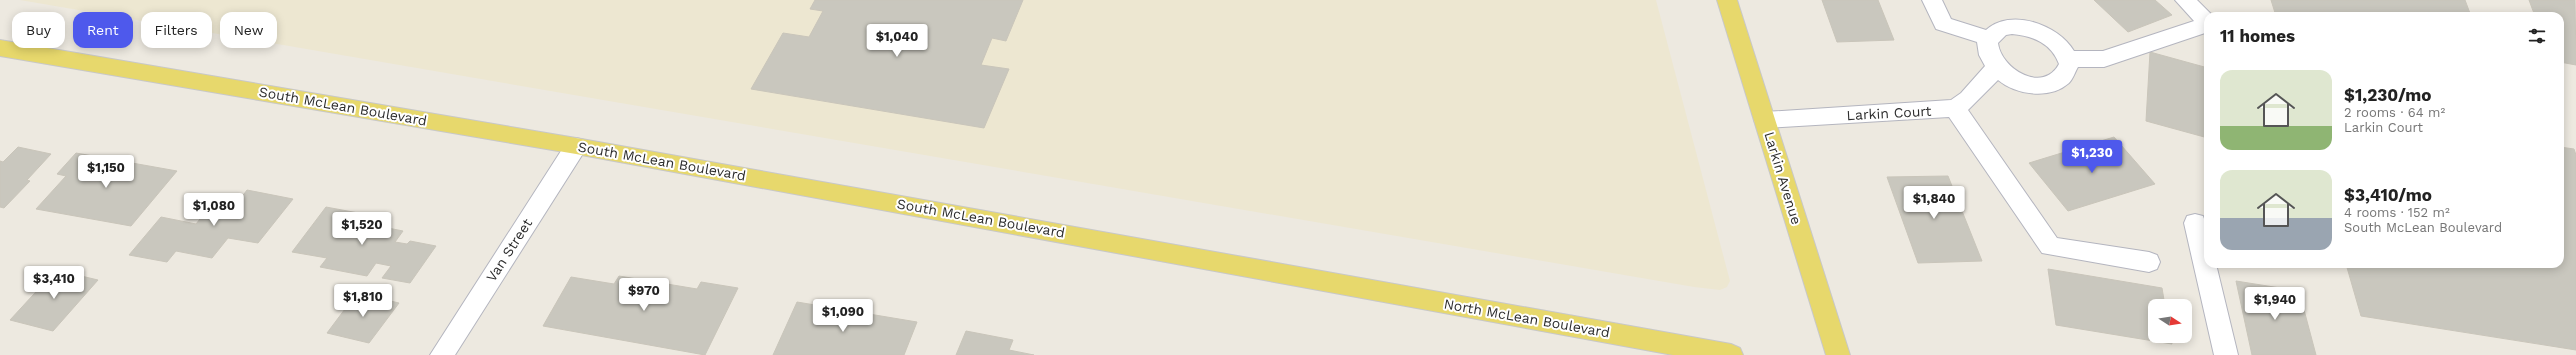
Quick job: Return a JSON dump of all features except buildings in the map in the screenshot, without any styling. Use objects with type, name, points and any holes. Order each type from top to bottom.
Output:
[{"type":"main road","name":"Larkin Avenue","points":[[1727,0],[1838,355]]},
{"type":"main road","name":"South McLean Boulevard","points":[[0,48],[576,146],[1324,281]]},
{"type":"main road","name":"North McLean Boulevard","points":[[1324,281],[1731,355]]},
{"type":"street","points":[[1932,0],[1943,24],[1989,38]]},
{"type":"street","points":[[2185,0],[2204,20]]},
{"type":"street","points":[[2068,58],[2104,59],[2204,25]]},
{"type":"street","points":[[2012,26],[2036,30],[2058,44],[2068,58],[2067,73],[2060,80],[2049,84],[2021,83],[1996,68],[1986,49],[1989,38],[2000,29],[2012,26]]},
{"type":"street","points":[[1996,68],[1968,100],[1955,108],[2050,246],[2149,262]]},
{"type":"street","name":"Larkin Court","points":[[1765,120],[1955,108]]},
{"type":"street","name":"Van Street","points":[[442,355],[576,146]]},
{"type":"street","points":[[2195,223],[2204,261]]},
{"type":"street","points":[[2206,268],[2226,355]]},
{"type":"shaded area","points":[[20,0],[1656,0],[1730,281],[1727,287],[1720,290],[1694,287],[277,44],[277,12],[220,12],[220,34],[212,33],[212,12],[141,12],[141,21],[133,19],[133,12],[90,12]]}]
